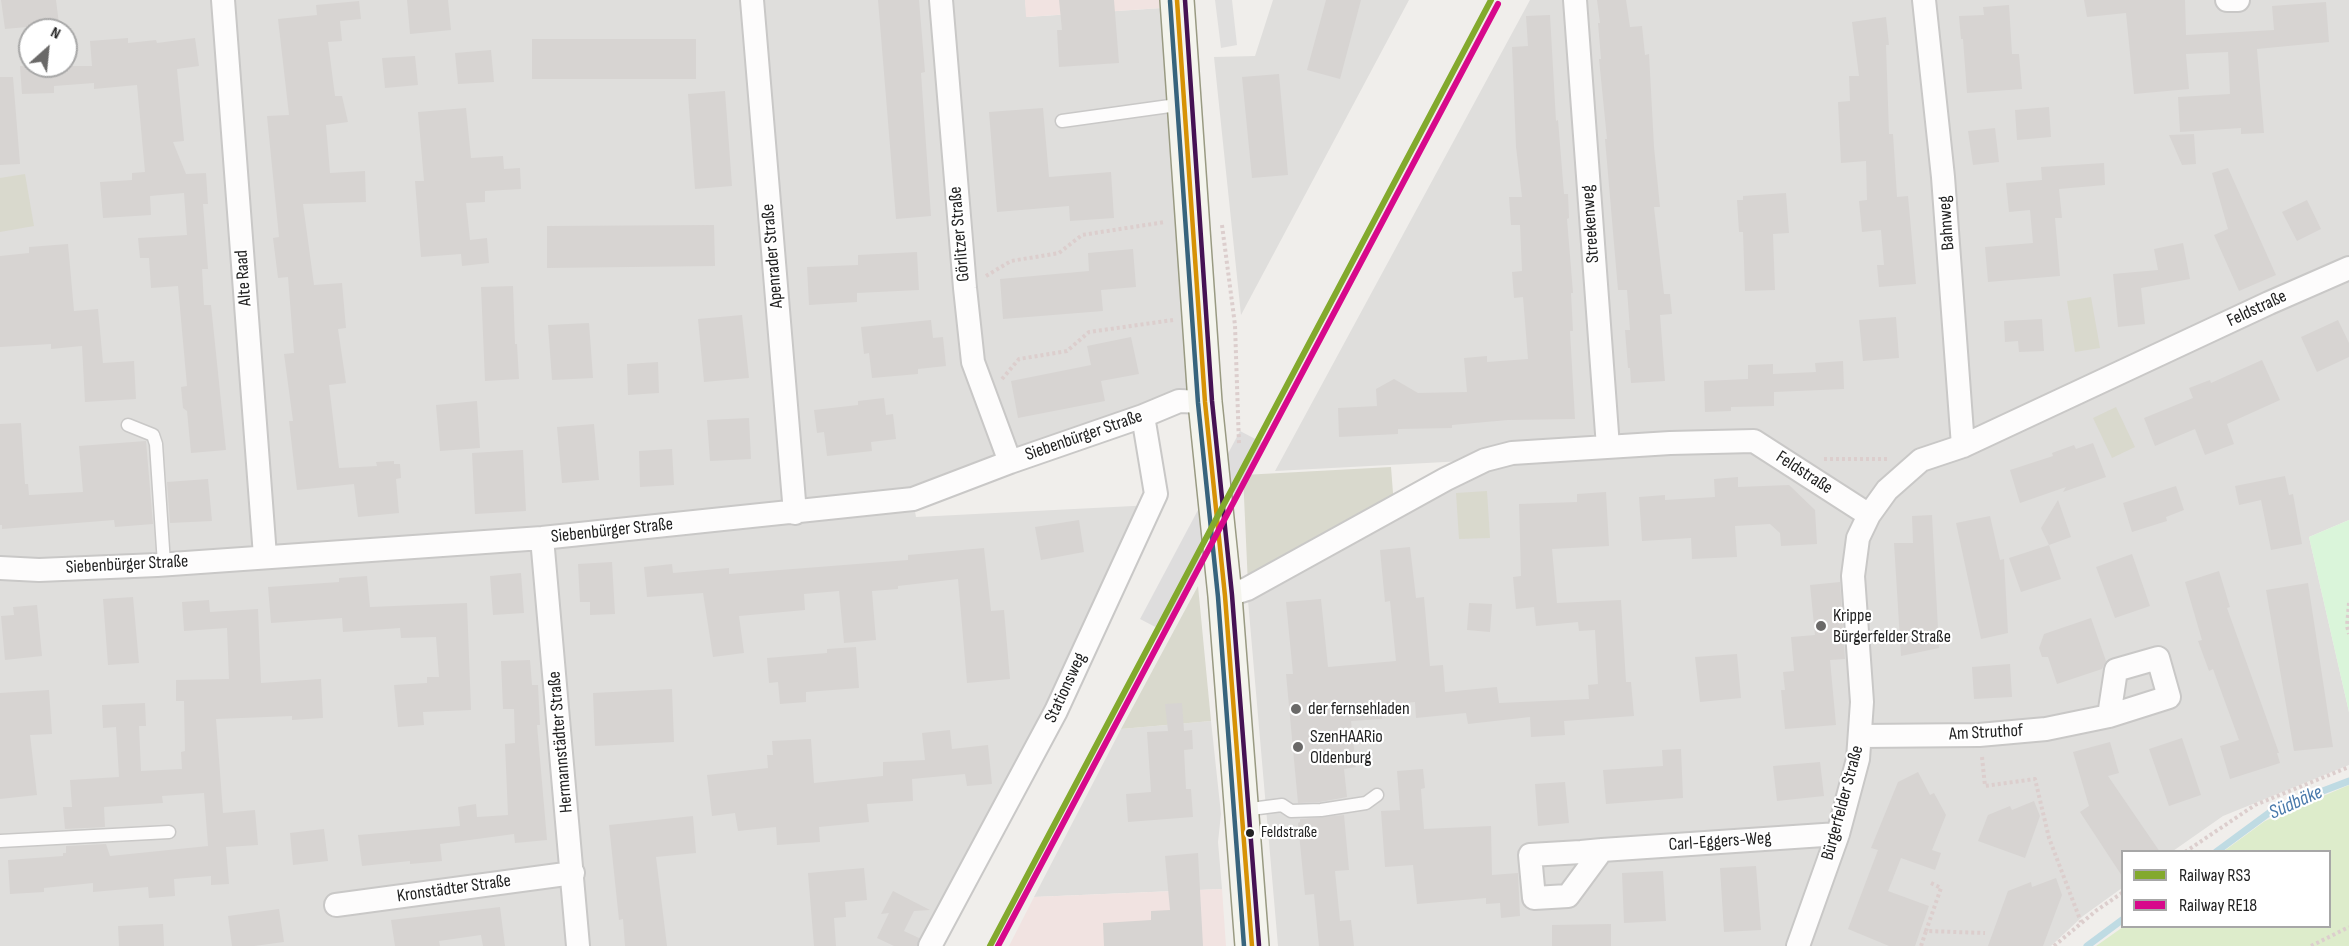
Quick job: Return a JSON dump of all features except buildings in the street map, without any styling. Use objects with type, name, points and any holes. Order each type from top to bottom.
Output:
[{"type":"main road","points":[[1177,0],[1205,402],[1225,596],[1251,934]]},
{"type":"street","name":"Alte Raad","points":[[223,0],[265,556]]},
{"type":"street","name":"Apenrader Straße","points":[[752,0],[795,513]]},
{"type":"street","name":"Görlitzer Straße","points":[[941,0],[964,288],[973,362],[1010,462]]},
{"type":"street","name":"Streekenweg","points":[[1575,0],[1608,447]]},
{"type":"street","name":"Bahnweg","points":[[1924,0],[1943,177],[1963,446]]},
{"type":"street","points":[[2227,0],[2238,0]]},
{"type":"street","name":"Feldstraße","points":[[1225,596],[1247,589],[1446,479],[1485,460],[1512,453],[1754,441],[1869,515],[1887,490],[1921,460],[1963,446],[2349,268]]},
{"type":"street","name":"Siebenbürger Straße","points":[[0,568],[39,570],[164,564],[542,538],[914,500],[1010,462],[1143,416],[1179,401],[1205,402]]},
{"type":"street","name":"Stationsweg","points":[[930,946],[1056,711],[1155,494],[1143,416]]},
{"type":"street","name":"Bürgerfelder Straße","points":[[1798,946],[1838,834],[1858,759],[1862,702],[1853,576],[1858,538],[1869,515]]},
{"type":"street","name":"Hermannstädter Straße","points":[[542,538],[578,946]]},
{"type":"street","name":"Am Struthof","points":[[1861,736],[1979,735],[2046,729],[2109,716]]},
{"type":"street","name":"Carl-Eggers-Weg","points":[[1602,850],[1838,834]]},
{"type":"street","name":"Kronstädter Straße","points":[[336,905],[573,873]]},
{"type":"lane","points":[[1062,121],[1185,104]]},
{"type":"lane","points":[[128,425],[153,435],[156,444],[164,564]]},
{"type":"lane","points":[[1242,810],[1282,806],[1291,811],[1321,810],[1366,803],[1377,795]]},
{"type":"lane","points":[[0,841],[169,832]]},
{"type":"path","points":[[1011,261],[1059,253],[1082,235],[1165,222]]},
{"type":"path","points":[[1019,359],[1067,351],[1089,332],[1173,320]]},
{"type":"path","points":[[1784,459],[1921,460]]},
{"type":"path","points":[[2349,603],[2347,626],[2349,634]]},
{"type":"path","points":[[1979,735],[1985,786],[2035,779],[2049,838],[2081,922]]},
{"type":"path","points":[[2188,850],[2255,805],[2349,767]]},
{"type":"path","points":[[1921,946],[1941,888],[1931,883]]},
{"type":"path","points":[[2054,946],[2081,922],[2121,894]]},
{"type":"path","points":[[2311,946],[2349,927]]},
{"type":"path","points":[[1926,931],[1985,933]]},
{"type":"shaded area","points":[[0,0],[1025,0],[1027,17],[1177,7],[1205,402],[913,500],[916,517],[1153,505],[939,946],[0,946]]},
{"type":"shaded area","points":[[1025,0],[1177,0],[1177,7],[1026,17]]},
{"type":"shaded area","points":[[1215,0],[1232,0],[1237,45],[1221,48]]},
{"type":"shaded area","points":[[1273,0],[1409,0],[1241,315],[1214,57],[1255,56]]},
{"type":"shaded area","points":[[1530,0],[2349,0],[2349,520],[2309,537],[2349,712],[2349,765],[2223,816],[2174,850],[2121,850],[2121,889],[2083,916],[2051,946],[1278,946],[1247,589],[1483,460],[1275,471]]},
{"type":"shaded area","points":[[25,174],[34,226],[0,232],[0,178]]},
{"type":"shaded area","points":[[2091,297],[2100,348],[2075,352],[2067,301]]},
{"type":"shaded area","points":[[2116,407],[2135,447],[2112,458],[2093,418]]},
{"type":"shaded area","points":[[1391,467],[1394,506],[1248,585],[1243,475]]},
{"type":"shaded area","points":[[1487,491],[1490,538],[1459,539],[1456,493]]},
{"type":"shaded area","points":[[1198,586],[1211,721],[1121,729]]},
{"type":"shaded area","points":[[1211,721],[1221,814],[1218,842],[1222,889],[1034,897],[1121,729]]},
{"type":"shaded area","points":[[1222,889],[1226,946],[1009,946],[1034,897]]},
{"type":"green space","points":[[2349,520],[2349,712],[2309,537]]},
{"type":"green space","points":[[2349,785],[2349,946],[2096,946],[2122,928],[2331,928],[2331,850],[2225,850],[2265,821]]},
{"type":"pier","points":[[1240,431],[1265,444],[1165,632],[1140,619]]},
{"type":"waterway","name":"Südbäke","points":[[2219,850],[2273,810],[2349,781]]},
{"type":"waterway","name":"Südbäke","points":[[2087,946],[2121,921]]},
{"type":"rail line","name":"RS3","points":[[990,946],[1491,0]]},
{"type":"rail line","name":"RE18","points":[[998,946],[1498,4]]},
{"type":"transit line","points":[[1177,0],[1205,402],[1225,596],[1252,946]]},
{"type":"transit line","points":[[1185,0],[1212,401],[1232,595],[1259,945]]},
{"type":"transit line","points":[[1170,1],[1198,403],[1218,597],[1244,946]]},
{"type":"place","name":"Krippe Bürgerfelder Straße","points":[[1821,626]]},
{"type":"place","name":"der fernsehladen","points":[[1296,709]]},
{"type":"place","name":"SzenHAARio Oldenburg","points":[[1298,747]]},
{"type":"place","name":"Feldstraße","points":[[1250,833]]}]
